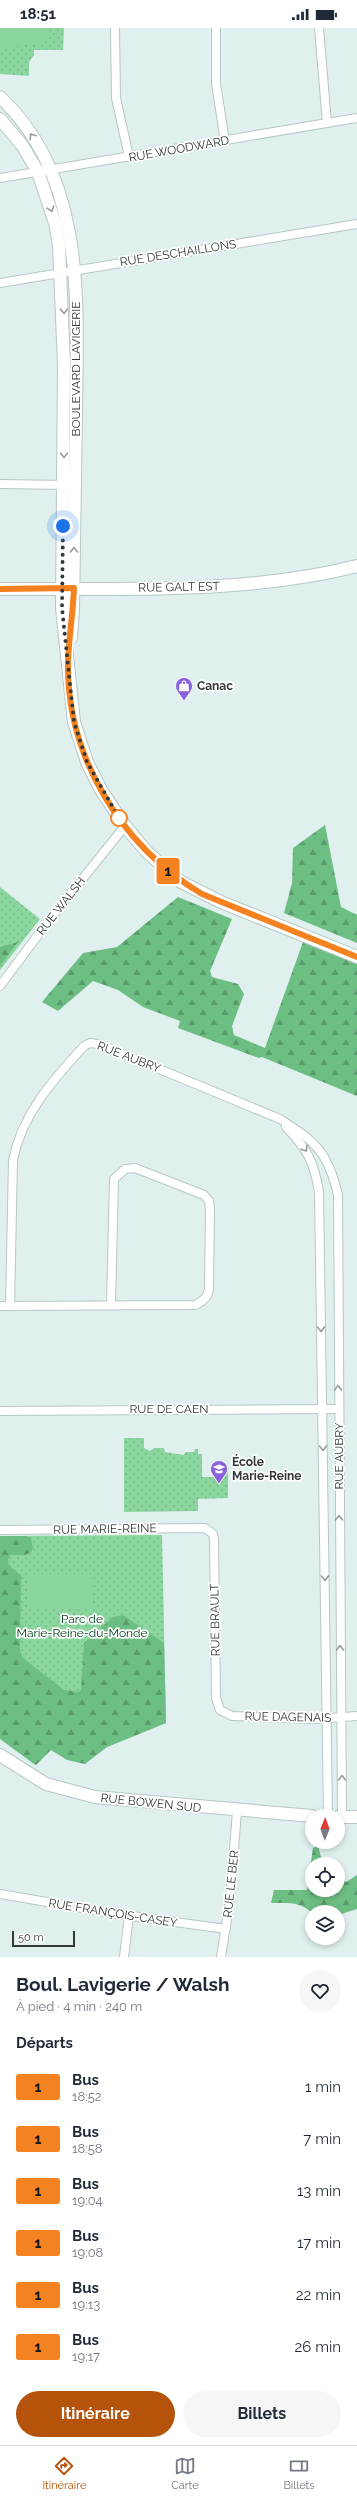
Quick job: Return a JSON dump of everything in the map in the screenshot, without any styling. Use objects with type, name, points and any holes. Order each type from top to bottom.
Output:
[{"type":"street","points":[[116,28],[116,98],[129,157]]},
{"type":"street","points":[[216,28],[216,84],[225,141]]},
{"type":"street","points":[[319,28],[327,124]]},
{"type":"street","name":"BOULEVARD LAVIGERIE","points":[[0,97],[31,133],[51,170],[68,225],[75,270],[69,485],[68,661],[72,704],[79,741],[101,790],[125,826],[147,852],[181,882],[202,894],[357,957]]},
{"type":"street","name":"RUE WOODWARD","points":[[0,178],[357,118]]},
{"type":"street","name":"BOULEVARD LAVIGERIE","points":[[0,119],[22,145],[38,172],[55,223],[62,272],[69,485]]},
{"type":"street","name":"RUE DESCHAILLONS","points":[[0,283],[357,224]]},
{"type":"street","points":[[0,484],[69,485]]},
{"type":"street","name":"RUE GALT EST","points":[[0,589],[249,585],[297,579],[357,566]]},
{"type":"street","name":"RUE WALSH","points":[[0,986],[47,923],[125,826]]},
{"type":"street","name":"RUE AUBRY","points":[[10,1306],[13,1160],[17,1141],[22,1127],[48,1086],[84,1046],[90,1043],[99,1044],[280,1119],[306,1135],[326,1157],[333,1172],[338,1195],[341,1717],[340,1809]]},
{"type":"street","name":"RUE AUBRY","points":[[280,1119],[305,1147],[315,1168],[319,1192],[328,1718],[328,1809]]},
{"type":"street","points":[[0,1306],[111,1304],[195,1305],[202,1302],[208,1294],[210,1209],[209,1201],[204,1195],[134,1168],[118,1173],[114,1179],[111,1304]]},
{"type":"street","name":"RUE DE CAEN","points":[[0,1410],[339,1409]]},
{"type":"street","name":"RUE MARIE-REINE","points":[[0,1530],[191,1527],[209,1531]]},
{"type":"street","name":"RUE BRAULT","points":[[209,1531],[214,1539],[216,1698],[220,1710]]},
{"type":"street","name":"RUE DAGENAIS","points":[[220,1710],[232,1716],[328,1718],[357,1716]]},
{"type":"street","name":"RUE BOWEN SUD","points":[[0,1755],[46,1784],[81,1794],[112,1799],[237,1811],[305,1816]]},
{"type":"street","name":"RUE LE BER","points":[[221,1957],[226,1929],[237,1811]]},
{"type":"street","points":[[345,1817],[357,1817]]},
{"type":"street","name":"RUE FRANÇOIS-CASEY","points":[[0,1894],[129,1916],[226,1929]]},
{"type":"street","points":[[124,1957],[129,1916]]},
{"type":"green space","points":[[0,28],[64,28],[63,50],[34,50],[34,55],[29,62],[29,76],[0,74]]},
{"type":"green space","points":[[0,28],[49,28],[51,37],[48,38],[49,41],[0,49]]},
{"type":"green space","points":[[325,825],[341,907],[357,915],[357,943],[284,913],[292,883],[293,848]]},
{"type":"green space","points":[[0,887],[40,919],[0,970]]},
{"type":"green space","points":[[178,897],[232,919],[210,971],[212,977],[238,984],[244,994],[232,1026],[234,1035],[265,1048],[303,942],[357,964],[357,1096],[262,1057],[259,1058],[178,1028],[180,1021],[143,1007],[118,990],[93,981],[58,1011],[42,1002],[83,953],[117,947]]},
{"type":"green space","points":[[18,942],[0,966],[0,947]]},
{"type":"green space","points":[[124,1438],[144,1438],[144,1448],[150,1451],[154,1448],[164,1448],[165,1452],[184,1455],[185,1452],[194,1452],[195,1449],[198,1449],[198,1454],[202,1454],[202,1477],[219,1477],[219,1468],[228,1468],[228,1498],[198,1499],[198,1511],[124,1512]]},
{"type":"green space","name":"Parc de Marie-Reine-du-Monde","points":[[162,1535],[166,1723],[107,1747],[0,1666],[0,1536]]},
{"type":"green space","points":[[0,1536],[26,1536],[31,1538],[33,1548],[31,1552],[25,1555],[10,1555],[8,1559],[9,1566],[21,1575],[20,1651],[23,1658],[64,1690],[78,1692],[81,1690],[84,1643],[113,1617],[123,1615],[164,1643],[166,1723],[107,1747],[85,1764],[67,1760],[51,1750],[36,1765],[0,1739]]},
{"type":"green space","points":[[28,1574],[94,1574],[93,1608],[28,1608]]},
{"type":"green space","points":[[313,1849],[319,1849],[321,1857],[312,1857]]},
{"type":"green space","points":[[357,1875],[357,1909],[345,1913],[345,1905],[305,1905],[305,1908],[293,1904],[271,1903],[274,1890],[305,1890],[305,1897],[345,1897],[345,1881]]},
{"type":"bus line","name":"1","points":[[0,589],[74,588],[74,609],[68,661],[74,722],[79,741],[87,762],[116,815],[147,852],[181,882],[202,894],[357,957]]},
{"type":"place","name":"Canac","points":[[184,701]]},
{"type":"place","name":"École Marie-Reine","points":[[219,1484]]},
{"type":"route","points":[[63,526],[62,608],[74,722],[87,762],[101,790],[119,818]]}]
